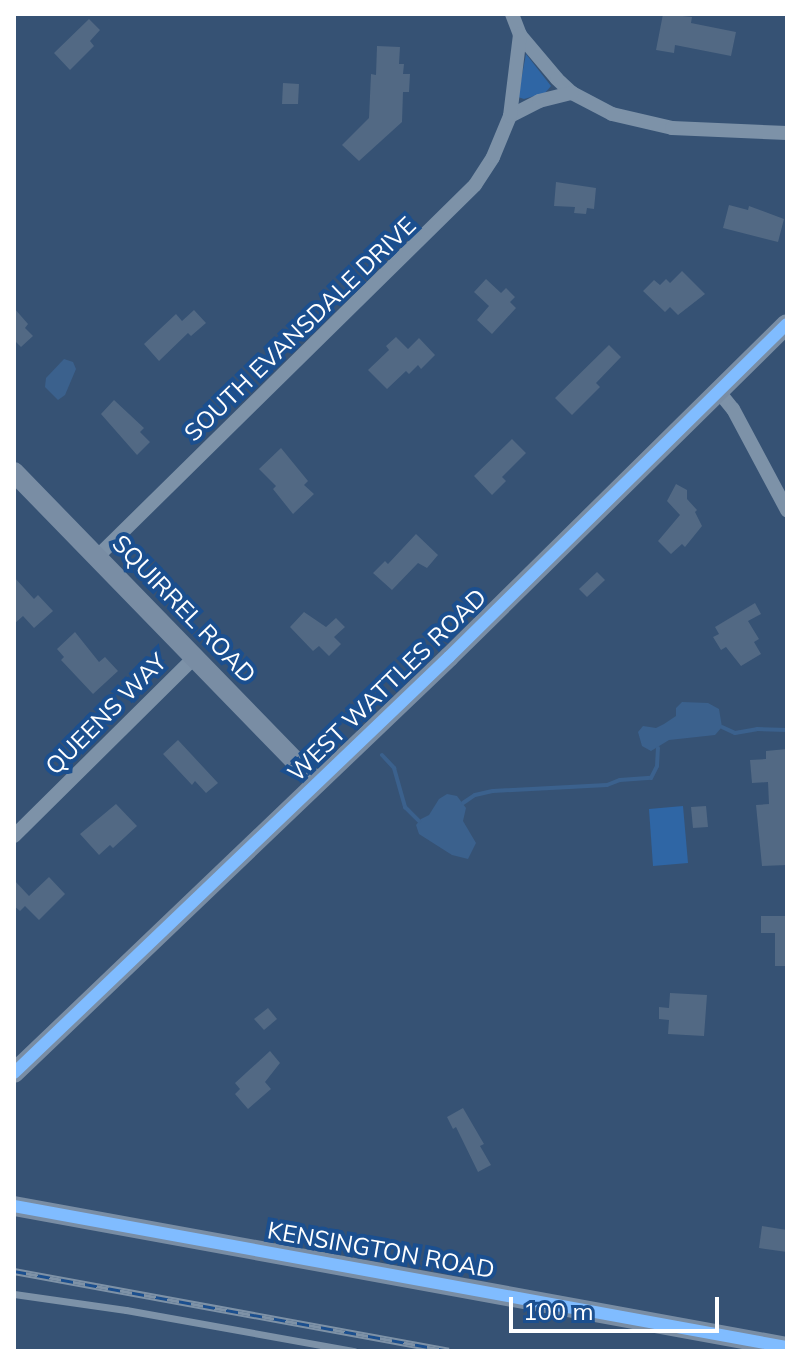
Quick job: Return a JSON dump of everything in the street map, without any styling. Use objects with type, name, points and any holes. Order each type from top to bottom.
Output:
[{"type":"street","points":[[512,14],[520,35],[572,93],[612,114],[655,126],[787,133]]},
{"type":"street","name":"SOUTH EVANSDALE DRIVE","points":[[97,557],[461,201],[487,168],[510,116],[520,35]]},
{"type":"street","points":[[510,116],[539,101],[572,93]]},
{"type":"street","name":"WEST WATTLES ROAD","points":[[14,1073],[787,324]]},
{"type":"street","points":[[719,392],[733,409],[787,510]]},
{"type":"street","name":"SQUIRREL ROAD","points":[[14,472],[316,783]]},
{"type":"street","name":"QUEENS WAY","points":[[14,836],[194,658]]},
{"type":"street","name":"KENSINGTON ROAD","points":[[14,1206],[787,1347]]},
{"type":"lane","points":[[14,1294],[126,1310],[354,1351]]},
{"type":"shaded area","points":[[526,54],[551,86],[545,93],[524,99],[518,97]]},
{"type":"shaded area","points":[[64,359],[73,362],[76,369],[65,395],[58,400],[45,387],[46,378]]},
{"type":"shaded area","points":[[682,702],[708,703],[719,709],[722,727],[715,735],[669,740],[651,751],[642,746],[638,732],[643,726],[656,728],[664,724],[676,716],[676,708]]},
{"type":"shaded area","points":[[447,794],[457,796],[466,808],[463,821],[476,843],[468,859],[452,855],[419,834],[416,825]]},
{"type":"shaded area","points":[[683,806],[688,863],[653,866],[649,809]]},
{"type":"building","points":[[663,14],[692,17],[691,23],[736,32],[731,56],[675,45],[674,53],[656,50]]},
{"type":"building","points":[[89,19],[100,30],[90,41],[94,46],[70,70],[54,53]]},
{"type":"building","points":[[377,46],[400,47],[399,64],[404,64],[403,74],[410,74],[409,92],[403,92],[402,122],[359,161],[342,145],[369,118],[371,74],[376,75]]},
{"type":"building","points":[[283,83],[299,84],[298,104],[282,104]]},
{"type":"building","points":[[556,182],[596,188],[594,209],[587,208],[586,214],[574,213],[575,207],[554,206]]},
{"type":"building","points":[[729,205],[748,210],[749,206],[784,219],[778,242],[723,228]]},
{"type":"building","points":[[682,271],[705,294],[678,315],[670,307],[665,312],[643,291],[654,280],[660,285],[666,279],[670,283]]},
{"type":"building","points":[[486,279],[501,293],[506,288],[515,297],[510,302],[516,308],[492,334],[477,320],[489,306],[474,292]]},
{"type":"building","points":[[14,308],[28,324],[25,328],[33,336],[21,347],[14,340]]},
{"type":"building","points":[[194,310],[206,323],[191,336],[188,333],[159,361],[144,344],[176,314],[182,321]]},
{"type":"building","points":[[396,337],[408,349],[419,338],[435,355],[421,369],[418,365],[409,374],[406,371],[387,389],[368,370],[389,350],[386,346]]},
{"type":"building","points":[[609,345],[621,357],[596,383],[600,387],[572,415],[555,398]]},
{"type":"building","points":[[114,400],[144,428],[140,432],[150,442],[137,455],[101,414]]},
{"type":"building","points":[[512,439],[526,453],[502,477],[506,481],[492,495],[474,476]]},
{"type":"building","points":[[281,448],[308,481],[304,485],[314,494],[293,514],[273,489],[276,486],[259,469]]},
{"type":"building","points":[[676,484],[687,490],[687,499],[697,510],[695,512],[702,526],[685,547],[682,544],[671,554],[658,541],[680,515],[667,501]]},
{"type":"building","points":[[416,534],[438,555],[427,568],[418,563],[392,590],[373,573],[385,561],[388,564]]},
{"type":"building","points":[[597,572],[605,580],[587,597],[579,589]]},
{"type":"building","points":[[14,577],[34,599],[38,595],[53,611],[34,628],[23,616],[14,624]]},
{"type":"building","points":[[755,603],[761,614],[748,621],[759,639],[754,642],[761,654],[741,666],[726,647],[721,650],[713,637],[719,634],[715,627]]},
{"type":"building","points":[[304,612],[326,627],[336,618],[345,627],[334,637],[341,644],[329,656],[319,646],[313,651],[290,627]]},
{"type":"building","points":[[75,632],[99,662],[105,657],[118,671],[93,694],[61,660],[64,657],[57,649]]},
{"type":"building","points":[[178,740],[218,783],[206,793],[195,781],[192,785],[163,754]]},
{"type":"building","points":[[787,749],[787,865],[762,866],[756,805],[769,804],[768,782],[752,783],[750,760],[766,759],[766,751]]},
{"type":"building","points":[[116,804],[137,826],[113,848],[110,845],[99,855],[80,834]]},
{"type":"building","points":[[706,806],[708,827],[693,828],[691,807]]},
{"type":"building","points":[[49,877],[65,894],[39,920],[25,906],[20,911],[14,906],[14,880],[29,896]]},
{"type":"building","points":[[761,916],[787,916],[787,966],[775,966],[775,933],[761,933]]},
{"type":"building","points":[[670,993],[707,995],[704,1036],[668,1034],[669,1020],[659,1019],[659,1007],[669,1008]]},
{"type":"building","points":[[268,1008],[277,1019],[264,1030],[254,1019]]},
{"type":"building","points":[[270,1051],[280,1063],[265,1082],[271,1089],[248,1109],[235,1094],[240,1089],[235,1083]]},
{"type":"building","points":[[463,1108],[484,1144],[480,1146],[491,1165],[478,1172],[456,1127],[453,1129],[447,1117]]},
{"type":"building","points":[[762,1226],[787,1230],[787,1252],[759,1248]]},
{"type":"waterway","points":[[722,727],[735,733],[757,729],[787,730]]},
{"type":"waterway","points":[[463,803],[475,795],[493,791],[607,785],[620,780],[651,778],[657,766],[658,748]]},
{"type":"waterway","points":[[382,755],[394,768],[405,807],[419,821]]},
{"type":"railway","points":[[14,1271],[449,1351]]},
{"type":"cycle path","points":[[14,1073],[449,657],[787,324]]},
{"type":"cycle path","points":[[14,1206],[787,1347]]}]
